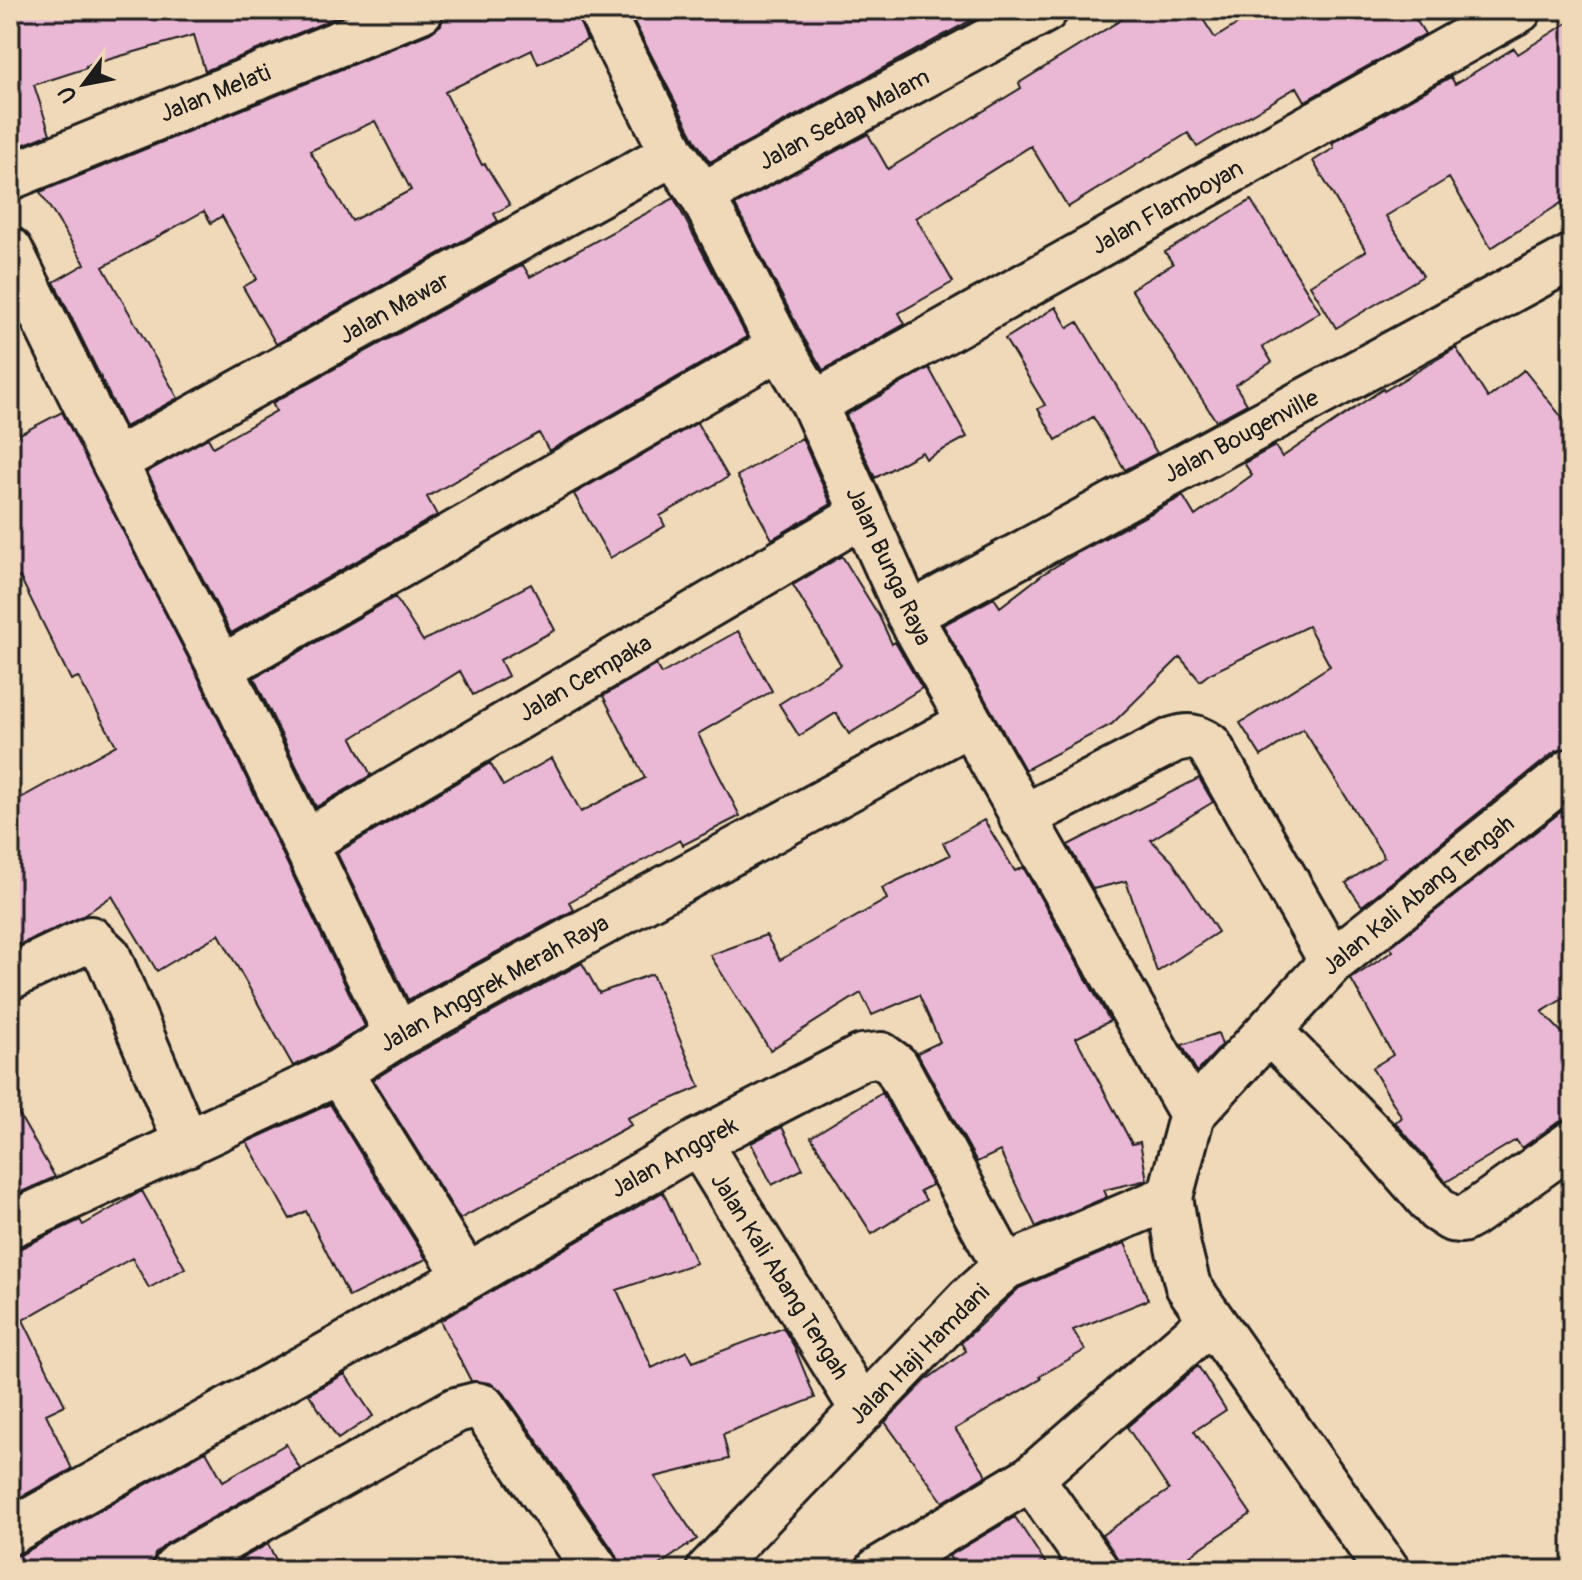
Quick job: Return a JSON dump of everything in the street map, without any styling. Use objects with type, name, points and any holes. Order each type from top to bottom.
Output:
[{"type":"street","name":"Jalan Melati","points":[[10,177],[421,10]]},
{"type":"street","name":"Jalan Bunga Raya","points":[[600,10],[673,153],[702,195],[780,347],[814,404],[909,615],[1192,1114]]},
{"type":"street","name":"Jalan Sedap Malam","points":[[702,195],[978,27],[1045,10]]},
{"type":"street","name":"Jalan Flamboyan","points":[[814,404],[1519,10]]},
{"type":"street","name":"Jalan Mawar","points":[[114,462],[673,153]]},
{"type":"street","points":[[10,250],[114,462],[221,668],[397,1035]]},
{"type":"street","name":"Jalan Bougenville","points":[[909,615],[1572,257]]},
{"type":"street","points":[[221,668],[780,347]]},
{"type":"street","name":"Jalan Cempaka","points":[[306,842],[864,514]]},
{"type":"street","name":"Jalan Anggrek Merah Raya","points":[[10,1225],[339,1072],[397,1035],[969,723]]},
{"type":"street","points":[[1022,818],[1173,740],[1197,737],[1209,745],[1332,962]]},
{"type":"street","name":"Jalan Kali Abang Tengah","points":[[1387,1570],[1188,1286],[1170,1197],[1192,1114],[1332,962],[1572,771]]},
{"type":"street","points":[[10,977],[90,939],[108,956],[187,1144]]},
{"type":"street","points":[[1269,1031],[1378,1141],[1438,1210],[1452,1219],[1462,1220],[1471,1215],[1572,1143]]},
{"type":"street","name":"Jalan Anggrek","points":[[10,1532],[467,1277],[698,1142],[862,1057],[881,1055],[896,1066],[1005,1267]]},
{"type":"street","points":[[339,1072],[467,1277]]},
{"type":"street","name":"Jalan Kali Abang Tengah","points":[[698,1142],[863,1410]]},
{"type":"street","name":"Jalan Haji Hamdani","points":[[709,1570],[968,1300],[1005,1267],[1170,1197]]},
{"type":"street","points":[[878,1570],[1031,1478],[1211,1321]]},
{"type":"street","points":[[175,1570],[456,1410],[476,1405],[483,1407],[596,1570]]},
{"type":"street","points":[[1031,1478],[1096,1570]]},
{"type":"building","points":[[35,10],[355,10],[205,71],[194,35],[86,66],[34,85],[50,134],[10,150],[10,18]]},
{"type":"building","points":[[445,10],[575,10],[587,40],[538,64],[532,50],[445,92],[482,165],[485,164],[510,205],[494,214],[498,221],[276,344],[243,287],[257,279],[222,216],[211,223],[204,211],[103,267],[178,398],[125,427],[54,282],[85,264],[40,192],[430,33],[441,25]],"holes":[[[375,121],[411,190],[352,221],[310,151]]]},
{"type":"building","points":[[628,10],[990,10],[710,162],[695,140]]},
{"type":"building","points":[[1137,10],[1197,10],[1215,38],[1260,10],[1410,10],[1425,34],[1305,101],[1297,87],[1197,147],[1188,133],[1068,207],[1031,146],[916,218],[953,282],[899,313],[905,324],[823,370],[735,205],[868,134],[888,169],[1021,88],[1019,83]]},
{"type":"building","points":[[1572,20],[1572,196],[1491,248],[1449,178],[1386,216],[1423,276],[1336,328],[1310,285],[1366,251],[1313,161],[1334,148],[1332,143],[1451,77],[1455,84],[1514,48],[1518,54]]},
{"type":"building","points":[[674,198],[747,337],[549,451],[539,433],[427,497],[437,515],[231,633],[147,472],[208,438],[213,447],[276,411],[272,403],[523,265],[530,277]]},
{"type":"building","points":[[1251,200],[1320,312],[1263,347],[1272,362],[1235,385],[1247,404],[1216,421],[1131,289],[1173,264],[1165,252]]},
{"type":"building","points":[[1056,307],[1068,328],[1078,322],[1157,453],[1125,470],[1093,417],[1056,440],[1038,409],[1045,405],[1005,339]]},
{"type":"building","points":[[1456,348],[1488,398],[1524,370],[1572,430],[1572,747],[1556,751],[1362,906],[1346,883],[1384,857],[1303,729],[1261,756],[1240,723],[1330,666],[1308,626],[1200,681],[1180,657],[1112,724],[1025,770],[943,625],[994,598],[1000,607],[1043,574],[1079,552],[1183,496],[1195,516],[1252,475],[1244,463],[1275,446],[1282,457],[1383,389]]},
{"type":"building","points":[[929,368],[967,437],[926,459],[922,452],[875,478],[846,415]]},
{"type":"building","points":[[62,412],[199,679],[365,1026],[327,1050],[293,1066],[219,934],[157,971],[112,896],[83,916],[10,949],[10,804],[116,745],[78,677],[71,680],[20,577],[10,582],[10,439]]},
{"type":"building","points":[[697,423],[728,477],[660,516],[665,526],[610,558],[574,494]]},
{"type":"building","points":[[802,438],[831,504],[772,539],[737,476]]},
{"type":"building","points":[[842,556],[879,616],[892,644],[895,642],[922,688],[849,734],[836,713],[799,736],[779,704],[841,665],[793,585]]},
{"type":"building","points":[[531,584],[555,630],[500,660],[508,676],[473,695],[460,671],[352,738],[371,775],[316,807],[254,678],[395,597],[423,641]]},
{"type":"building","points":[[738,631],[772,691],[698,734],[740,816],[683,845],[680,840],[569,902],[574,910],[408,1000],[337,853],[490,763],[503,786],[552,758],[581,812],[645,778],[603,696],[656,665],[661,674]]},
{"type":"building","points":[[1199,778],[1213,802],[1151,840],[1172,861],[1218,932],[1157,972],[1126,881],[1093,889],[1068,845]]},
{"type":"building","points":[[1572,803],[1572,993],[1542,1012],[1572,1043],[1572,1118],[1557,1123],[1522,1148],[1516,1140],[1446,1182],[1395,1122],[1402,1118],[1372,1068],[1393,1055],[1351,979],[1393,951],[1390,947]]},
{"type":"building","points":[[984,820],[1015,871],[1023,867],[1110,1021],[1076,1038],[1132,1144],[1140,1142],[1147,1180],[1104,1190],[1107,1197],[1036,1227],[1000,1151],[977,1162],[917,1053],[940,1042],[919,995],[872,1015],[861,993],[770,1050],[710,955],[766,935],[780,960],[887,899],[882,888],[950,855],[943,843]]},
{"type":"building","points":[[582,963],[599,993],[652,974],[700,1087],[627,1118],[631,1125],[460,1219],[373,1080]]},
{"type":"building","points":[[1218,1033],[1222,1045],[1197,1072],[1182,1045]]},
{"type":"building","points":[[882,1093],[932,1185],[920,1191],[926,1200],[872,1234],[811,1137]]},
{"type":"building","points":[[10,1099],[55,1177],[10,1197]]},
{"type":"building","points":[[330,1104],[426,1259],[349,1297],[306,1211],[290,1219],[247,1142]]},
{"type":"building","points":[[782,1127],[803,1169],[772,1185],[751,1143]]},
{"type":"building","points":[[142,1191],[185,1268],[149,1288],[132,1258],[23,1320],[65,1405],[46,1414],[72,1469],[10,1503],[10,1250],[21,1248],[80,1220],[83,1225]]},
{"type":"building","points":[[663,1192],[696,1263],[617,1290],[652,1368],[687,1351],[693,1362],[783,1328],[794,1346],[815,1398],[723,1434],[729,1459],[655,1477],[697,1539],[652,1570],[621,1570],[617,1556],[504,1393],[490,1383],[471,1381],[440,1321]]},
{"type":"building","points":[[1125,1243],[1148,1300],[1073,1330],[1085,1350],[955,1429],[987,1475],[943,1502],[885,1422],[926,1380],[966,1351],[961,1343],[1019,1288]]},
{"type":"building","points":[[1198,1366],[1226,1410],[1194,1431],[1251,1514],[1168,1570],[1121,1570],[1102,1535],[1169,1490],[1127,1427]]},
{"type":"building","points":[[345,1374],[373,1416],[338,1439],[309,1394]]},
{"type":"building","points":[[286,1444],[300,1469],[167,1543],[155,1554],[151,1570],[10,1570],[10,1557],[22,1554],[206,1451],[223,1481]]},
{"type":"building","points":[[1015,1517],[1050,1570],[958,1570],[949,1556]]},
{"type":"building","points":[[268,1544],[281,1570],[221,1570]]}]
